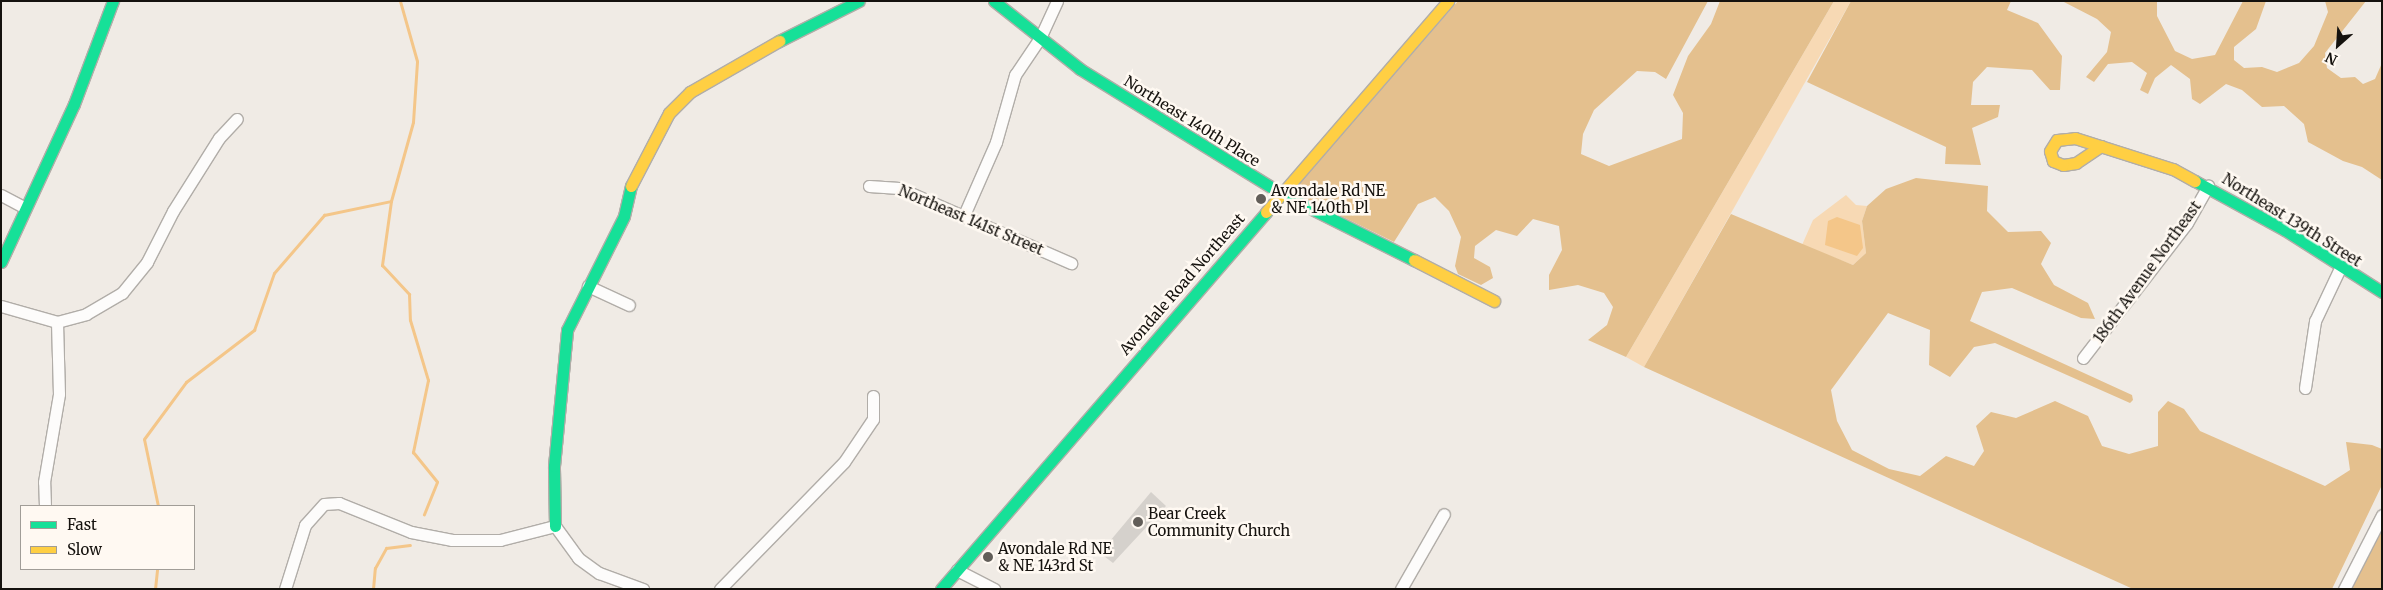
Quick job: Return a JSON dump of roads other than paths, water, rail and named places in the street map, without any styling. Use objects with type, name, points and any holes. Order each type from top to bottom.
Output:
[{"type":"street","points":[[1,262],[74,104],[113,1]]},
{"type":"street","name":"Northeast 140th Place","points":[[994,1],[1080,69],[1282,194],[1494,301]]},
{"type":"street","points":[[964,215],[996,142],[1007,93],[1040,38],[1057,1]]},
{"type":"street","name":"Avondale Road Northeast","points":[[941,589],[1448,1]]},
{"type":"street","points":[[644,589],[599,573],[566,545],[555,526],[554,466],[567,330],[624,216],[632,182],[648,147],[669,113],[690,92],[734,65],[856,2]]},
{"type":"street","points":[[1,306],[57,322],[86,314],[122,293],[147,262],[173,211],[219,138],[237,119]]},
{"type":"street","name":"Northeast 139th Street","points":[[2101,146],[2139,156],[2208,186],[2284,230],[2340,268],[2382,292]]},
{"type":"street","name":"Northeast 141st Street","points":[[869,186],[899,188],[1071,263]]},
{"type":"street","name":"186th Avenue Northeast","points":[[2083,358],[2187,223],[2208,186]]},
{"type":"street","points":[[1,194],[25,208]]},
{"type":"street","points":[[2305,388],[2314,321],[2340,268]]},
{"type":"street","points":[[588,286],[629,305]]},
{"type":"street","points":[[45,505],[44,482],[59,394],[57,322]]},
{"type":"street","points":[[720,589],[844,462],[873,419],[873,396]]},
{"type":"street","points":[[285,589],[305,525],[324,504],[339,502],[411,532],[452,540],[500,540],[555,526]]},
{"type":"street","points":[[1401,589],[1444,514]]},
{"type":"street","points":[[2344,589],[2382,516]]},
{"type":"street","points":[[957,570],[994,589]]},
{"type":"waterway","points":[[158,505],[144,439],[186,382],[254,330],[274,273],[324,215],[391,201],[413,122],[417,61],[400,1]]},
{"type":"waterway","points":[[391,201],[382,265],[409,294],[410,320],[428,380],[413,452],[437,482],[424,514]]},
{"type":"waterway","points":[[373,589],[375,568],[386,548],[410,545]]},
{"type":"waterway","points":[[155,589],[157,570]]},
{"type":"place","name":"Avondale Rd NE & NE 140th Pl","points":[[1261,199]]},
{"type":"place","name":"Bear Creek Community Church","points":[[1138,522]]},
{"type":"place","name":"Avondale Rd NE & NE 143rd St","points":[[988,557]]}]
